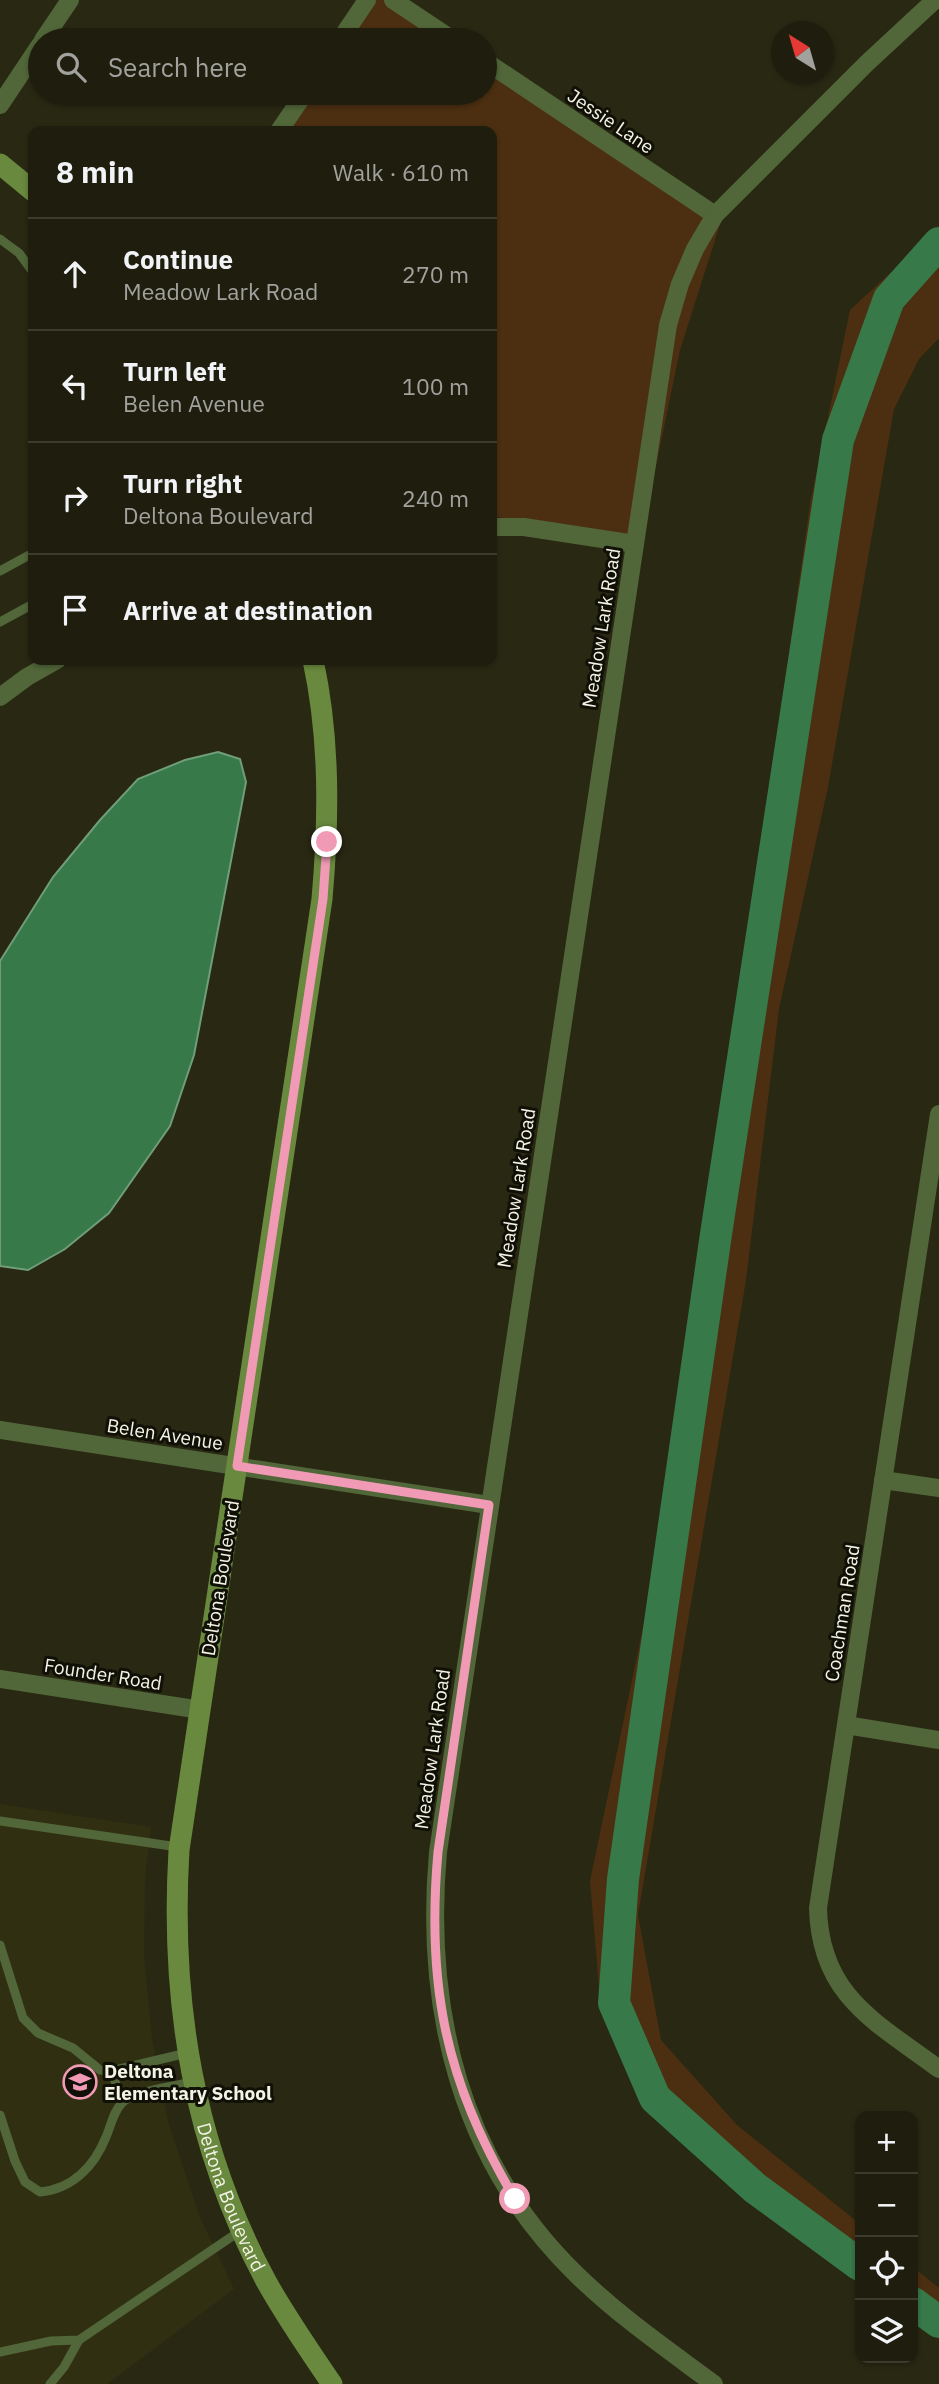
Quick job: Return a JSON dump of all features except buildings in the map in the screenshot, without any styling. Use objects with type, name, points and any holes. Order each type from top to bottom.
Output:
[{"type":"main road","points":[[0,164],[28,187]]},
{"type":"main road","name":"Deltona Boulevard","points":[[314,665],[324,727],[327,785],[323,899],[180,1847],[176,1900],[181,2015],[203,2125],[241,2230],[273,2293],[332,2384]]},
{"type":"street","points":[[51,28],[70,0]]},
{"type":"street","points":[[348,28],[367,0]]},
{"type":"street","points":[[393,0],[435,28]]},
{"type":"street","name":"Meadow Lark Road","points":[[714,2384],[608,2304],[575,2273],[541,2235],[492,2161],[457,2079],[445,2033],[435,1956],[434,1897],[438,1852],[668,325],[685,272],[715,215],[867,63],[935,0]]},
{"type":"street","points":[[0,105],[28,63]]},
{"type":"street","name":"Jessie Lane","points":[[497,69],[715,215]]},
{"type":"street","points":[[282,126],[297,105]]},
{"type":"street","points":[[497,527],[524,527],[635,544]]},
{"type":"street","points":[[1,695],[48,665]]},
{"type":"street","name":"Coachman Road","points":[[939,1114],[818,1908],[823,1952],[844,1992],[859,2008],[939,2069]]},
{"type":"street","name":"Belen Avenue","points":[[0,1430],[489,1505]]},
{"type":"street","points":[[883,1480],[939,1488]]},
{"type":"street","name":"Founder Road","points":[[0,1679],[201,1710]]},
{"type":"street","points":[[846,1725],[939,1740]]},
{"type":"lane","points":[[0,239],[19,253],[28,265]]},
{"type":"lane","points":[[0,571],[28,556]]},
{"type":"lane","points":[[0,622],[28,607]]},
{"type":"lane","points":[[0,1821],[180,1847]]},
{"type":"lane","points":[[0,1945],[23,2018],[38,2034],[73,2048],[100,2070],[111,2071],[187,2053]]},
{"type":"lane","points":[[111,2071],[123,2102]]},
{"type":"lane","points":[[0,2115],[25,2182],[40,2192],[55,2190],[75,2181],[91,2165],[105,2140],[115,2112],[123,2102],[136,2095],[193,2081]]},
{"type":"lane","points":[[50,2384],[64,2367],[79,2340],[241,2230]]},
{"type":"lane","points":[[0,2352],[51,2341],[79,2340]]},
{"type":"shaded area","points":[[357,0],[404,0],[446,28],[342,28]]},
{"type":"shaded area","points":[[497,62],[723,215],[680,350],[640,544],[497,517],[497,126],[292,126],[303,105],[497,105]]},
{"type":"shaded area","points":[[939,228],[939,338],[919,359],[894,409],[828,787],[779,1009],[746,1280],[638,1915],[661,2040],[737,2125],[855,2220],[855,2271],[762,2198],[632,2084],[599,1987],[590,1881],[682,1441],[810,504],[850,310]]},
{"type":"shaded area","points":[[218,752],[240,759],[246,782],[194,1055],[170,1126],[109,1213],[65,1249],[28,1270],[0,1266],[0,961],[53,877],[138,779],[185,760]]},
{"type":"shaded area","name":"Deltona Elementary School","points":[[0,1804],[151,1827],[145,1880],[144,1955],[152,2039],[169,2125],[199,2215],[234,2289],[107,2384],[0,2384]]},
{"type":"shaded area","points":[[918,2271],[939,2288],[939,2337],[918,2320]]},
{"type":"waterway","points":[[855,2261],[755,2188],[655,2098],[614,2003],[623,1879],[716,1234],[838,440],[889,299],[939,243]]},
{"type":"waterway","points":[[918,2307],[939,2322]]},
{"type":"place","name":"Deltona Elementary School","points":[[80,2082]]},
{"type":"route","points":[[327,842],[323,899],[237,1466],[489,1505],[438,1852],[434,1944],[445,2033],[457,2079],[492,2161],[515,2199]]}]
